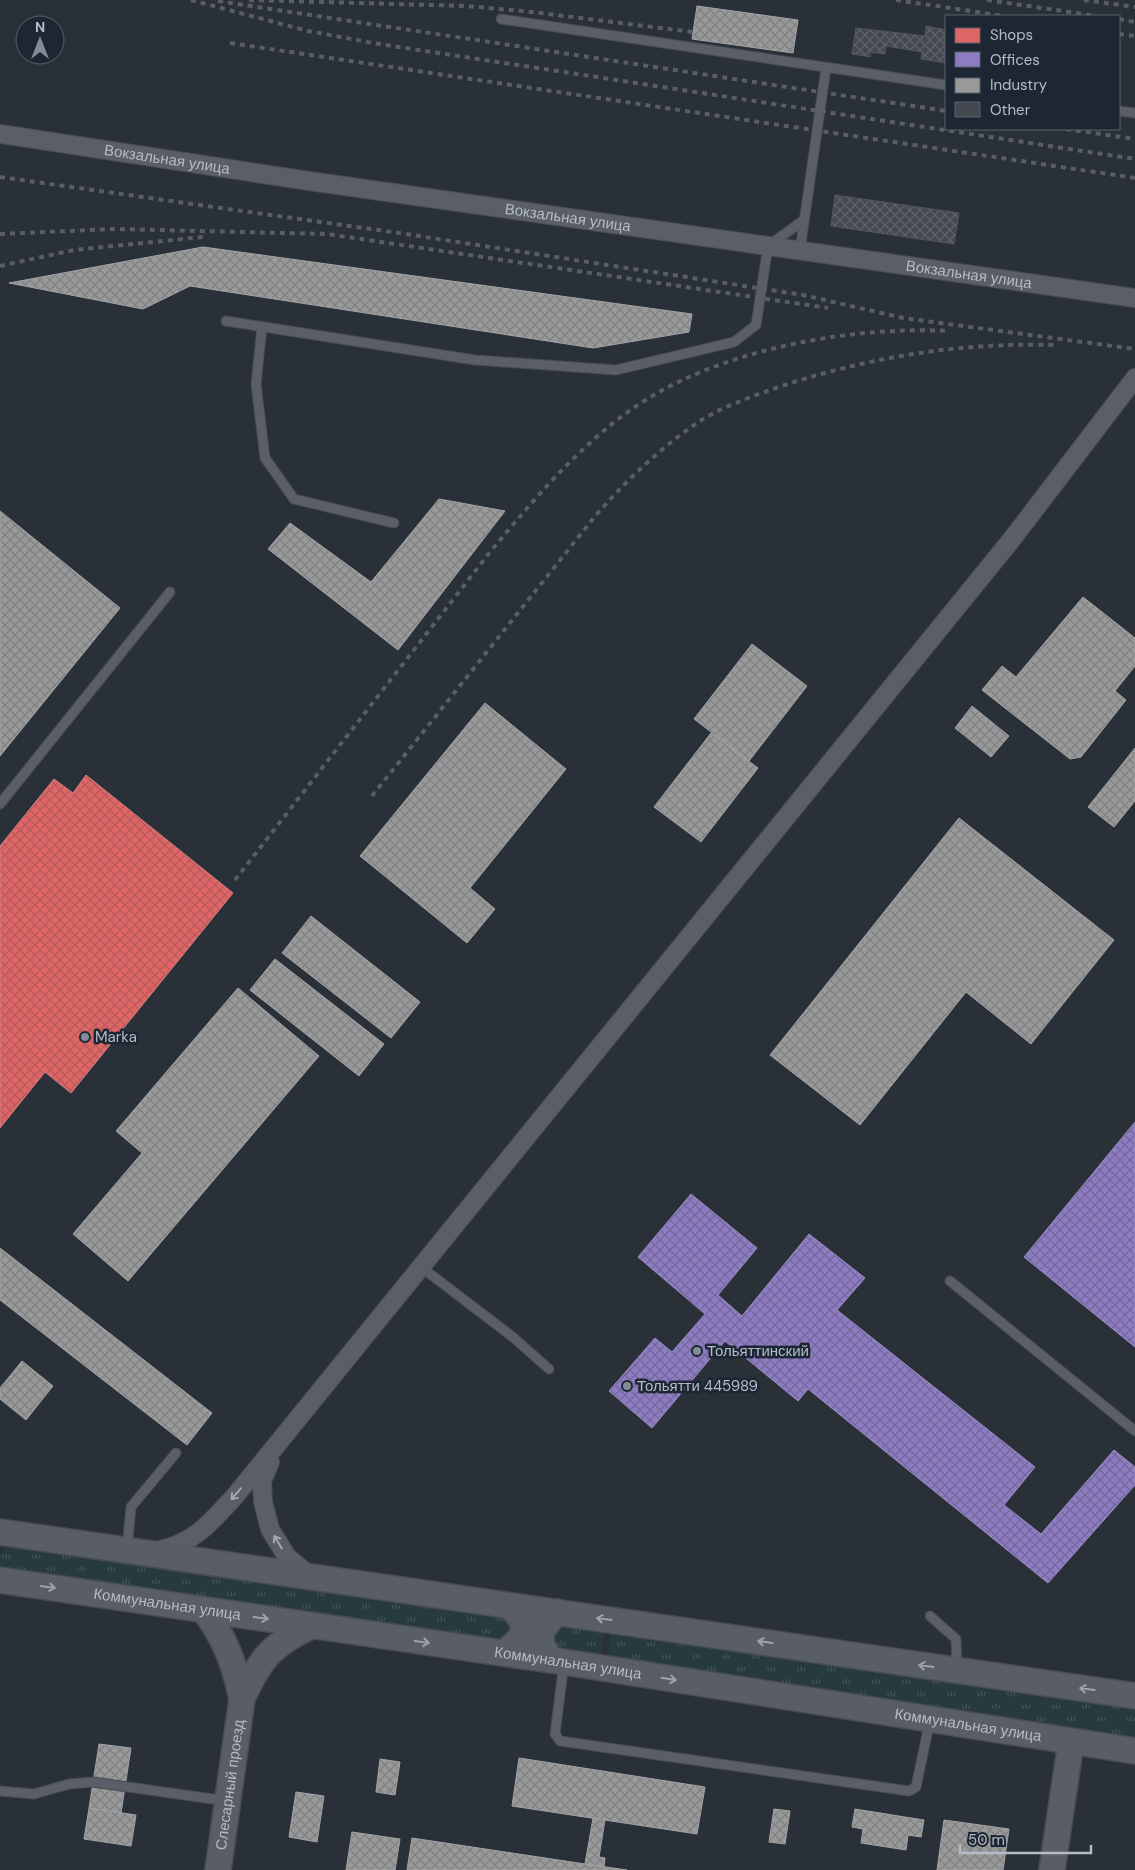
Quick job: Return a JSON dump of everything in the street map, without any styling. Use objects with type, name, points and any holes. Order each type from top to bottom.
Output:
[{"type":"main road","points":[[0,1532],[1135,1696]]},
{"type":"main road","name":"Коммунальная улица","points":[[0,1580],[558,1661],[1135,1751]]},
{"type":"main road","points":[[503,1653],[518,1643],[524,1630],[522,1617],[510,1606]]},
{"type":"main road","name":"Слесарный проезд","points":[[204,1610],[218,1629],[232,1656],[242,1700]]},
{"type":"main road","points":[[556,1612],[546,1623],[540,1634],[542,1648],[558,1661]]},
{"type":"main road","name":"Слесарный проезд","points":[[218,1870],[242,1700],[262,1658],[287,1637],[311,1626]]},
{"type":"main road","points":[[1052,1870],[1072,1742]]},
{"type":"street","name":"Вокзальная улица","points":[[0,134],[309,181],[1135,298]]},
{"type":"street","points":[[137,1552],[177,1547],[204,1528],[278,1443],[1012,539],[1135,378]]},
{"type":"street","points":[[278,1443],[262,1481],[263,1502],[270,1528],[287,1558],[312,1577]]},
{"type":"lane","points":[[501,19],[945,86]]},
{"type":"lane","points":[[800,250],[826,68]]},
{"type":"lane","points":[[1120,111],[1135,113]]},
{"type":"lane","points":[[226,321],[475,360],[616,370],[734,342],[756,325],[768,246],[804,220]]},
{"type":"lane","points":[[262,327],[256,384],[265,458],[294,499],[394,523]]},
{"type":"lane","points":[[0,804],[170,592]]},
{"type":"lane","points":[[421,1267],[514,1338],[549,1369]]},
{"type":"lane","points":[[950,1281],[1135,1431]]},
{"type":"lane","points":[[137,1552],[131,1507],[176,1453]]},
{"type":"lane","points":[[930,1616],[956,1639],[957,1670]]},
{"type":"lane","points":[[558,1661],[555,1734],[560,1741],[909,1791],[916,1787],[930,1719]]},
{"type":"lane","points":[[0,1791],[34,1794],[69,1784],[93,1782],[227,1801]]},
{"type":"green space","points":[[9,1545],[499,1614],[513,1623],[509,1642],[5,1570],[0,1566],[0,1554]]},
{"type":"green space","points":[[566,1624],[605,1629],[600,1661],[562,1654],[553,1643],[557,1631]]},
{"type":"green space","points":[[612,1630],[1135,1707],[1135,1739],[607,1662]]},
{"type":"building: Shops","points":[[86,775],[233,893],[71,1093],[45,1072],[0,1128],[0,846],[54,779],[73,793]]},
{"type":"building: Offices","points":[[1135,1122],[1135,1347],[1024,1257]]},
{"type":"building: Offices","points":[[691,1194],[757,1248],[718,1295],[742,1316],[809,1234],[865,1278],[837,1310],[1035,1467],[1004,1505],[1041,1534],[1114,1450],[1135,1467],[1135,1485],[1048,1583],[808,1389],[798,1401],[725,1341],[652,1428],[609,1391],[655,1338],[672,1352],[705,1314],[638,1257]]},
{"type":"building: Industry","points":[[697,6],[798,20],[793,53],[692,39]]},
{"type":"building: Industry","points":[[203,247],[692,314],[689,332],[593,348],[190,286],[143,309],[9,283]]},
{"type":"building: Industry","points":[[439,499],[505,511],[398,650],[268,549],[290,523],[371,582]]},
{"type":"building: Industry","points":[[0,511],[120,608],[0,756]]},
{"type":"building: Industry","points":[[1083,597],[1135,638],[1135,666],[1115,691],[1126,700],[1081,757],[1070,759],[982,690],[1002,666],[1016,677]]},
{"type":"building: Industry","points":[[752,644],[807,686],[749,761],[694,719]]},
{"type":"building: Industry","points":[[485,703],[566,769],[470,888],[495,909],[467,943],[360,856]]},
{"type":"building: Industry","points":[[972,706],[1009,736],[991,757],[955,728]]},
{"type":"building: Industry","points":[[711,733],[758,768],[701,842],[654,807]]},
{"type":"building: Industry","points":[[1135,748],[1135,801],[1114,827],[1088,807]]},
{"type":"building: Industry","points":[[959,818],[1114,940],[1031,1044],[966,992],[860,1125],[770,1055]]},
{"type":"building: Industry","points":[[311,916],[420,1002],[391,1038],[282,953]]},
{"type":"building: Industry","points":[[275,959],[384,1044],[359,1076],[250,990]]},
{"type":"building: Industry","points":[[238,988],[319,1056],[128,1281],[73,1234],[142,1153],[116,1131]]},
{"type":"building: Industry","points":[[0,1248],[212,1413],[187,1445],[0,1300]]},
{"type":"building: Industry","points":[[22,1361],[53,1386],[26,1420],[0,1399],[0,1388]]},
{"type":"building: Industry","points":[[99,1744],[131,1748],[121,1813],[89,1808]]},
{"type":"building: Industry","points":[[519,1758],[705,1787],[697,1834],[512,1806]]},
{"type":"building: Industry","points":[[380,1759],[400,1762],[395,1795],[376,1792]]},
{"type":"building: Industry","points":[[296,1792],[324,1796],[317,1842],[289,1837]]},
{"type":"building: Industry","points":[[89,1808],[136,1815],[131,1846],[84,1839]]},
{"type":"building: Industry","points":[[774,1809],[790,1811],[785,1844],[769,1842]]},
{"type":"building: Industry","points":[[855,1809],[924,1820],[921,1837],[908,1835],[906,1850],[861,1843],[863,1829],[852,1827]]},
{"type":"building: Industry","points":[[593,1818],[605,1820],[599,1857],[605,1858],[604,1867],[585,1864]]},
{"type":"building: Industry","points":[[944,1820],[1009,1829],[1003,1870],[937,1870]]},
{"type":"building: Industry","points":[[352,1832],[400,1839],[395,1870],[346,1870]]},
{"type":"building: Industry","points":[[412,1838],[585,1864],[627,1870],[407,1870]]},
{"type":"building: Other","points":[[926,26],[945,30],[945,63],[921,59],[922,52],[886,46],[885,54],[870,52],[870,57],[852,54],[856,28],[925,36]]},
{"type":"building: Other","points":[[835,195],[959,213],[954,244],[831,226]]},
{"type":"railway","points":[[191,0],[308,31],[373,43],[1135,159]]},
{"type":"railway","points":[[249,0],[467,6],[693,32]]},
{"type":"railway","points":[[896,0],[997,15]]},
{"type":"railway","points":[[987,0],[1090,15]]},
{"type":"railway","points":[[1084,0],[1135,7]]},
{"type":"railway","points":[[218,1],[945,111]]},
{"type":"railway","points":[[1120,19],[1135,22]]},
{"type":"railway","points":[[1120,34],[1135,36]]},
{"type":"railway","points":[[230,43],[1135,178]]},
{"type":"railway","points":[[1073,130],[1135,139]]},
{"type":"railway","points":[[0,177],[399,233],[803,295],[903,318],[1135,349]]},
{"type":"railway","points":[[0,234],[114,229],[327,234],[828,308]]},
{"type":"railway","points":[[0,266],[74,250],[203,237]]},
{"type":"railway","points":[[235,880],[490,552],[525,510],[562,469],[624,415],[647,399],[680,381],[716,366],[754,354],[793,344],[873,332],[949,331]]},
{"type":"railway","points":[[372,796],[596,515],[644,466],[697,423],[724,408],[773,389],[807,378],[876,361],[947,349],[983,346],[1054,345]]},
{"type":"place","name":"Marka","points":[[85,1037]]},
{"type":"place","name":"Тольяттинский","points":[[697,1351]]},
{"type":"place","name":"Тольятти 445989","points":[[627,1386]]}]
